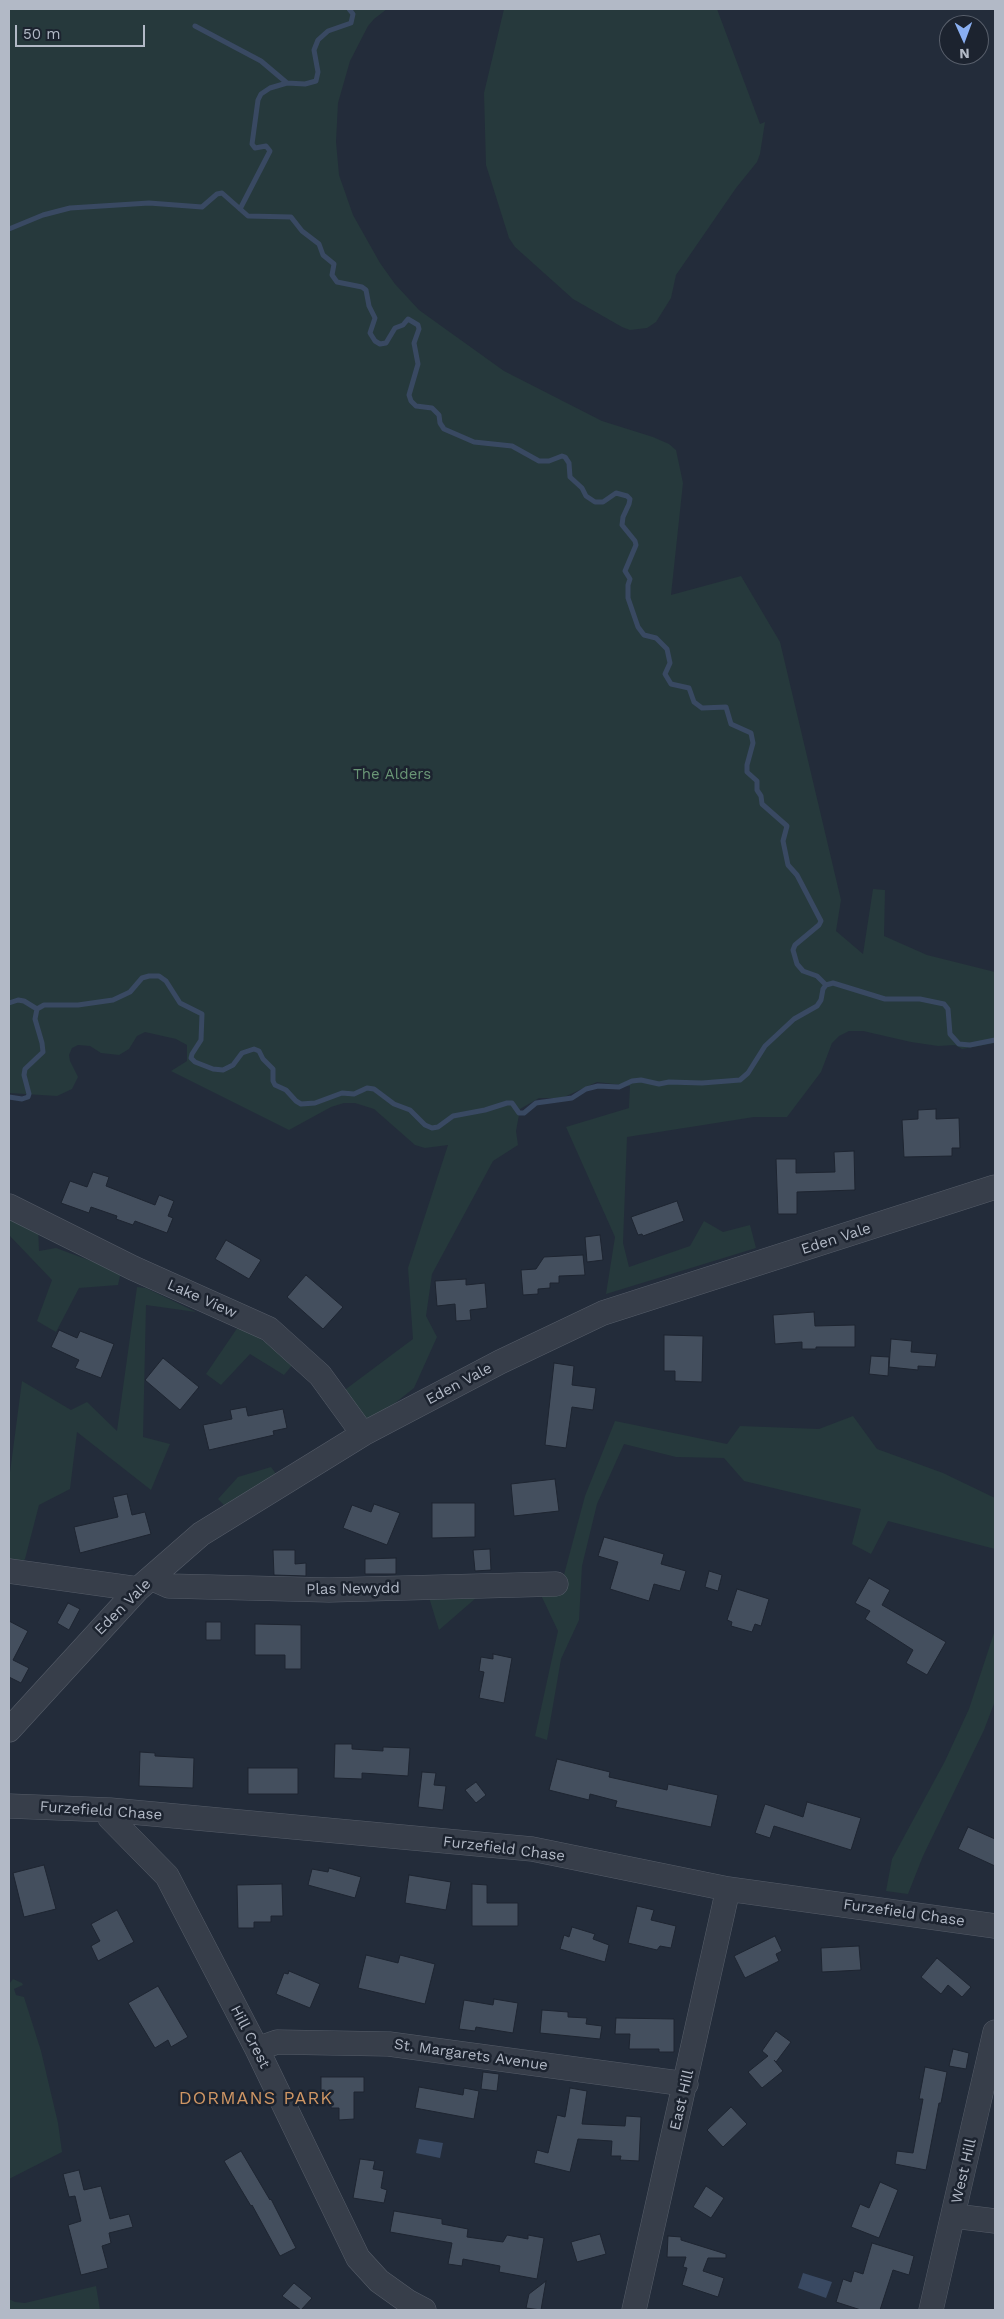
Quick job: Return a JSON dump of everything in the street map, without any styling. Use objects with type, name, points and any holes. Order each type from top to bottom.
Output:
[{"type":"street","name":"Eden Vale","points":[[9,1730],[144,1583],[201,1534],[363,1434],[500,1362],[603,1313],[995,1186]]},
{"type":"street","name":"Lake View","points":[[9,1206],[133,1268],[269,1329],[320,1375],[363,1434]]},
{"type":"street","name":"Plas Newydd","points":[[9,1571],[169,1586],[329,1590],[556,1584]]},
{"type":"street","name":"Furzefield Chase","points":[[9,1806],[110,1810],[532,1849],[728,1889],[995,1926]]},
{"type":"street","name":"Hill Crest","points":[[110,1810],[110,1818],[166,1876],[257,2049],[358,2258],[379,2282],[424,2310]]},
{"type":"street","name":"East Hill","points":[[634,2310],[686,2084],[728,1889]]},
{"type":"street","name":"West Hill","points":[[932,2310],[995,2032]]},
{"type":"street","name":"St. Margarets Avenue","points":[[257,2049],[278,2042],[389,2044],[686,2084]]},
{"type":"street","points":[[954,2216],[995,2221]]},
{"type":"green space","name":"The Alders","points":[[9,9],[387,9],[368,26],[350,61],[338,103],[336,142],[339,175],[353,215],[380,263],[395,284],[419,310],[504,371],[602,421],[653,437],[669,444],[676,450],[683,483],[671,595],[741,576],[780,642],[841,900],[836,931],[863,954],[873,889],[885,890],[884,936],[927,955],[995,972],[995,1043],[962,1049],[955,1045],[938,1046],[863,1031],[849,1031],[839,1036],[832,1043],[821,1072],[787,1117],[754,1117],[627,1137],[623,1243],[629,1267],[690,1246],[704,1221],[723,1232],[750,1225],[756,1248],[606,1294],[615,1237],[566,1127],[629,1108],[630,1086],[597,1082],[562,1098],[539,1098],[520,1109],[516,1131],[518,1145],[493,1161],[432,1274],[426,1316],[437,1337],[414,1388],[366,1426],[342,1392],[413,1339],[408,1268],[448,1145],[425,1148],[415,1145],[374,1109],[355,1103],[344,1103],[331,1107],[289,1130],[171,1071],[187,1061],[187,1045],[176,1039],[145,1032],[137,1036],[129,1049],[119,1055],[101,1053],[90,1046],[78,1045],[72,1048],[69,1055],[70,1061],[78,1077],[72,1089],[57,1096],[9,1093]]},
{"type":"green space","points":[[504,9],[717,9],[760,124],[765,122],[760,154],[757,162],[736,188],[676,275],[671,298],[656,322],[647,328],[630,330],[622,327],[573,299],[515,247],[509,238],[486,165],[484,93]]},
{"type":"green space","points":[[9,1218],[38,1226],[39,1251],[56,1248],[121,1272],[118,1285],[79,1288],[56,1332],[37,1321],[52,1280],[9,1235]]},
{"type":"green space","points":[[137,1287],[146,1288],[196,1312],[146,1305],[143,1437],[170,1444],[151,1490],[77,1432],[70,1489],[39,1505],[25,1559],[9,1572],[9,1480],[22,1381],[71,1410],[87,1402],[117,1431]]},
{"type":"green space","points":[[240,1324],[294,1363],[284,1375],[250,1354],[221,1385],[206,1374]]},
{"type":"green space","points":[[853,1416],[877,1449],[943,1473],[995,1498],[995,1549],[888,1521],[871,1554],[852,1544],[861,1509],[744,1481],[724,1458],[676,1457],[624,1444],[597,1504],[582,1566],[579,1620],[561,1659],[547,1740],[535,1736],[558,1631],[540,1593],[476,1598],[439,1630],[428,1594],[561,1586],[585,1496],[615,1421],[727,1444],[740,1426],[819,1429]]},
{"type":"green space","points":[[271,1467],[279,1478],[229,1510],[218,1499],[238,1477]]},
{"type":"green space","points":[[995,1630],[995,1701],[984,1730],[923,1856],[908,1894],[886,1891],[892,1859],[945,1761],[969,1709]]},
{"type":"green space","points":[[13,1979],[23,1985],[14,1989],[16,1995],[24,1997],[41,2051],[58,2123],[62,2152],[9,2179],[9,1984]]},
{"type":"green space","points":[[96,2286],[100,2310],[9,2310],[9,2299],[25,2303]]},
{"type":"water","points":[[419,2139],[443,2143],[440,2158],[416,2153]]},
{"type":"water","points":[[803,2273],[832,2282],[826,2298],[798,2288]]},
{"type":"building","points":[[936,1109],[936,1119],[959,1118],[960,1148],[952,1148],[952,1156],[904,1157],[902,1120],[918,1119],[918,1110]]},
{"type":"building","points":[[854,1151],[855,1190],[797,1192],[797,1214],[778,1214],[776,1159],[796,1159],[796,1173],[835,1172],[834,1152]]},
{"type":"building","points":[[93,1172],[109,1177],[106,1186],[155,1205],[159,1195],[174,1201],[168,1216],[173,1218],[167,1233],[135,1221],[133,1225],[116,1219],[117,1216],[91,1207],[89,1213],[61,1203],[70,1181],[87,1187]]},
{"type":"building","points":[[677,1201],[684,1221],[643,1236],[642,1234],[638,1235],[631,1217]]},
{"type":"building","points":[[600,1235],[603,1260],[587,1262],[585,1237]]},
{"type":"building","points":[[226,1240],[261,1260],[249,1279],[215,1259]]},
{"type":"building","points":[[583,1255],[585,1275],[559,1276],[559,1283],[550,1283],[550,1288],[538,1289],[538,1294],[523,1295],[521,1270],[536,1269],[544,1257]]},
{"type":"building","points":[[306,1275],[343,1307],[323,1329],[287,1297]]},
{"type":"building","points":[[466,1279],[466,1285],[485,1283],[487,1308],[470,1310],[471,1320],[456,1321],[455,1304],[437,1306],[435,1281]]},
{"type":"building","points":[[814,1312],[815,1326],[855,1325],[855,1347],[802,1349],[802,1342],[775,1344],[773,1315]]},
{"type":"building","points":[[59,1330],[77,1338],[80,1331],[114,1344],[101,1378],[75,1368],[79,1360],[51,1347]]},
{"type":"building","points":[[664,1335],[703,1336],[702,1382],[675,1381],[675,1371],[664,1371]]},
{"type":"building","points":[[891,1339],[912,1341],[911,1352],[937,1354],[935,1367],[918,1366],[918,1370],[889,1367]]},
{"type":"building","points":[[871,1356],[889,1357],[888,1376],[869,1374]]},
{"type":"building","points":[[163,1358],[199,1387],[180,1410],[145,1380]]},
{"type":"building","points":[[554,1363],[574,1366],[572,1385],[596,1388],[593,1410],[572,1407],[566,1448],[545,1445]]},
{"type":"building","points":[[246,1407],[248,1416],[283,1409],[287,1428],[273,1431],[274,1435],[209,1450],[203,1425],[232,1419],[230,1410]]},
{"type":"building","points":[[555,1479],[559,1511],[514,1516],[511,1484]]},
{"type":"building","points":[[127,1494],[132,1515],[145,1512],[151,1534],[80,1553],[74,1527],[118,1517],[113,1497]]},
{"type":"building","points":[[432,1503],[475,1503],[475,1537],[432,1538]]},
{"type":"building","points":[[374,1504],[400,1513],[387,1545],[343,1528],[352,1505],[371,1512]]},
{"type":"building","points":[[604,1537],[664,1554],[661,1564],[686,1571],[680,1591],[654,1584],[649,1601],[610,1589],[618,1562],[598,1556]]},
{"type":"building","points":[[490,1549],[491,1570],[475,1571],[473,1550]]},
{"type":"building","points":[[273,1550],[295,1550],[295,1564],[306,1563],[306,1576],[274,1575]]},
{"type":"building","points":[[396,1558],[396,1574],[365,1574],[365,1559]]},
{"type":"building","points":[[709,1571],[722,1575],[718,1591],[705,1587]]},
{"type":"building","points":[[869,1578],[890,1590],[882,1605],[946,1642],[927,1675],[906,1663],[913,1650],[865,1619],[870,1611],[855,1603]]},
{"type":"building","points":[[737,1589],[769,1599],[761,1626],[755,1624],[752,1632],[731,1626],[732,1622],[727,1620]]},
{"type":"building","points":[[68,1603],[80,1609],[69,1630],[57,1623]]},
{"type":"building","points":[[9,1621],[28,1631],[13,1660],[29,1668],[21,1683],[9,1677]]},
{"type":"building","points":[[206,1622],[221,1622],[221,1640],[206,1640]]},
{"type":"building","points":[[255,1624],[301,1625],[301,1669],[285,1669],[285,1655],[255,1655]]},
{"type":"building","points":[[493,1654],[512,1658],[504,1703],[479,1698],[484,1672],[479,1671],[481,1657],[493,1659]]},
{"type":"building","points":[[335,1744],[352,1744],[352,1749],[383,1751],[383,1747],[410,1748],[408,1776],[362,1773],[362,1779],[334,1778]]},
{"type":"building","points":[[140,1752],[155,1753],[155,1756],[194,1758],[193,1788],[139,1786]]},
{"type":"building","points":[[557,1759],[610,1772],[609,1777],[667,1790],[668,1784],[718,1795],[711,1827],[615,1807],[617,1801],[590,1794],[589,1800],[549,1790]]},
{"type":"building","points":[[248,1768],[298,1768],[298,1794],[248,1794]]},
{"type":"building","points":[[422,1772],[436,1773],[434,1785],[446,1786],[443,1810],[418,1807]]},
{"type":"building","points":[[476,1782],[486,1795],[476,1803],[465,1790]]},
{"type":"building","points":[[807,1802],[861,1818],[851,1850],[774,1826],[770,1838],[755,1833],[765,1804],[803,1817]]},
{"type":"building","points":[[968,1827],[995,1839],[995,1866],[958,1849]]},
{"type":"building","points":[[44,1865],[56,1909],[24,1917],[13,1873]]},
{"type":"building","points":[[329,1868],[361,1877],[355,1898],[308,1885],[312,1869],[328,1872]]},
{"type":"building","points":[[409,1875],[451,1882],[446,1910],[405,1903]]},
{"type":"building","points":[[282,1884],[283,1916],[271,1916],[271,1922],[254,1922],[254,1928],[238,1928],[237,1885]]},
{"type":"building","points":[[472,1884],[487,1885],[487,1903],[518,1903],[518,1926],[472,1926]]},
{"type":"building","points":[[637,1906],[654,1910],[651,1920],[676,1926],[671,1948],[660,1946],[657,1950],[628,1943]]},
{"type":"building","points":[[117,1910],[134,1942],[98,1961],[91,1946],[100,1941],[91,1924]]},
{"type":"building","points":[[572,1927],[595,1934],[593,1939],[609,1945],[605,1962],[560,1949],[564,1935],[569,1937]]},
{"type":"building","points":[[775,1936],[782,1951],[776,1954],[779,1961],[745,1978],[734,1956]]},
{"type":"building","points":[[859,1946],[861,1970],[822,1972],[821,1948]]},
{"type":"building","points":[[366,1955],[398,1963],[400,1955],[435,1964],[425,2004],[358,1988]]},
{"type":"building","points":[[937,1958],[971,1987],[962,1997],[948,1985],[941,1994],[921,1977]]},
{"type":"building","points":[[289,1971],[320,1984],[310,2008],[276,1994],[284,1973],[288,1974]]},
{"type":"building","points":[[158,1986],[188,2037],[171,2047],[168,2040],[155,2048],[128,2003]]},
{"type":"building","points":[[494,1999],[518,2003],[513,2033],[476,2027],[475,2031],[459,2029],[464,2000],[493,2005]]},
{"type":"building","points":[[542,2010],[568,2012],[568,2017],[587,2018],[586,2024],[602,2026],[600,2039],[540,2033]]},
{"type":"building","points":[[616,2018],[674,2019],[674,2052],[659,2052],[659,2049],[629,2049],[630,2034],[615,2034]]},
{"type":"building","points":[[776,2031],[791,2042],[776,2062],[774,2060],[783,2071],[762,2088],[748,2072],[768,2056],[762,2051]]},
{"type":"building","points":[[953,2049],[969,2053],[966,2069],[949,2066]]},
{"type":"building","points":[[925,2067],[947,2072],[926,2170],[895,2164],[897,2151],[913,2153],[923,2099],[919,2099]]},
{"type":"building","points":[[483,2072],[499,2074],[497,2091],[481,2089]]},
{"type":"building","points":[[321,2077],[364,2077],[364,2092],[354,2092],[354,2119],[339,2120],[339,2108],[331,2108],[331,2100],[321,2100]]},
{"type":"building","points":[[419,2087],[463,2095],[464,2088],[479,2091],[474,2119],[415,2108]]},
{"type":"building","points":[[570,2088],[587,2091],[582,2124],[625,2126],[626,2116],[641,2117],[639,2161],[620,2160],[621,2156],[611,2156],[612,2141],[578,2139],[570,2172],[534,2163],[537,2150],[548,2153],[557,2115],[565,2117]]},
{"type":"building","points":[[731,2107],[747,2124],[723,2147],[707,2130]]},
{"type":"building","points":[[241,2151],[271,2199],[296,2248],[280,2256],[252,2205],[224,2161]]},
{"type":"building","points":[[360,2159],[375,2161],[373,2169],[384,2171],[381,2188],[387,2190],[384,2203],[353,2198]]},
{"type":"building","points":[[79,2170],[84,2190],[101,2186],[110,2219],[129,2214],[133,2227],[109,2233],[111,2243],[102,2246],[108,2268],[81,2275],[68,2225],[81,2221],[75,2196],[69,2197],[63,2174]]},
{"type":"building","points":[[880,2182],[898,2190],[879,2238],[851,2227],[860,2204],[869,2208]]},
{"type":"building","points":[[706,2186],[724,2198],[711,2218],[693,2207]]},
{"type":"building","points":[[394,2211],[442,2219],[442,2224],[468,2229],[467,2237],[503,2242],[507,2235],[528,2239],[528,2235],[544,2238],[537,2279],[499,2272],[500,2266],[463,2259],[462,2266],[448,2264],[452,2243],[390,2232]]},
{"type":"building","points":[[600,2234],[606,2254],[577,2262],[571,2242]]},
{"type":"building","points":[[668,2236],[681,2237],[681,2240],[726,2254],[726,2258],[708,2258],[703,2271],[724,2278],[718,2297],[682,2285],[687,2268],[683,2267],[686,2257],[667,2257]]},
{"type":"building","points":[[872,2243],[914,2256],[909,2275],[893,2270],[880,2310],[861,2310],[836,2302],[843,2279],[851,2282],[854,2271],[863,2274]]},
{"type":"building","points":[[546,2281],[541,2310],[526,2308],[529,2294]]},
{"type":"building","points":[[294,2283],[312,2298],[301,2310],[282,2296]]},
{"type":"waterway","points":[[240,209],[270,151],[266,146],[255,148],[252,144],[258,100],[261,94],[270,88],[287,83],[305,84],[316,81],[318,72],[314,50],[318,40],[328,31],[351,23],[353,14],[349,9]]},
{"type":"waterway","points":[[195,26],[261,61],[287,83]]},
{"type":"waterway","points":[[9,229],[43,215],[70,208],[149,203],[202,207],[217,194],[222,193],[248,216],[291,217],[302,231],[319,244],[323,255],[334,264],[332,275],[337,282],[362,287],[366,290],[369,306],[375,318],[370,333],[375,341],[380,344],[386,343],[395,328],[403,325],[408,319],[418,325],[419,329],[414,343],[418,364],[409,395],[411,401],[416,406],[432,408],[439,415],[440,423],[444,429],[474,442],[512,446],[539,461],[549,461],[562,456],[565,457],[569,463],[570,477],[582,488],[586,496],[595,502],[603,502],[616,493],[627,496],[630,499],[622,525],[636,545],[625,571],[630,579],[628,598],[638,627],[644,635],[656,638],[667,649],[670,663],[665,674],[671,684],[689,688],[694,702],[702,708],[726,707],[731,724],[751,733],[753,743],[747,772],[757,781],[757,790],[761,796],[762,804],[787,826],[783,841],[788,865],[797,875],[821,921],[819,925],[795,945],[793,950],[797,964],[803,971],[817,976],[826,985]]},
{"type":"waterway","points":[[9,1097],[22,1099],[28,1097],[29,1094],[24,1075],[25,1069],[43,1052],[35,1019],[37,1009],[44,1005],[78,1005],[113,1000],[130,992],[142,978],[149,976],[159,976],[166,981],[180,1003],[202,1014],[201,1040],[191,1058],[195,1062],[213,1069],[223,1070],[233,1065],[242,1053],[254,1049],[259,1051],[263,1059],[273,1069],[275,1085],[286,1090],[301,1104],[315,1103],[342,1093],[354,1094],[367,1088],[374,1089],[394,1104],[410,1110],[425,1125],[432,1128],[438,1127],[453,1116],[485,1110],[507,1103],[512,1103],[519,1113],[524,1113],[536,1103],[572,1098],[586,1089],[598,1086],[619,1087],[632,1081],[641,1080],[659,1084],[669,1082],[702,1083],[740,1080],[748,1073],[765,1046],[794,1019],[817,1006],[821,1000],[823,989],[826,985],[833,983],[885,999],[920,999],[944,1004],[948,1009],[950,1034],[959,1044],[970,1045],[995,1040]]},
{"type":"waterway","points":[[9,1003],[18,1000],[24,1001],[37,1009]]},
{"type":"district","name":"DORMANS PARK","points":[[256,2099]]}]
